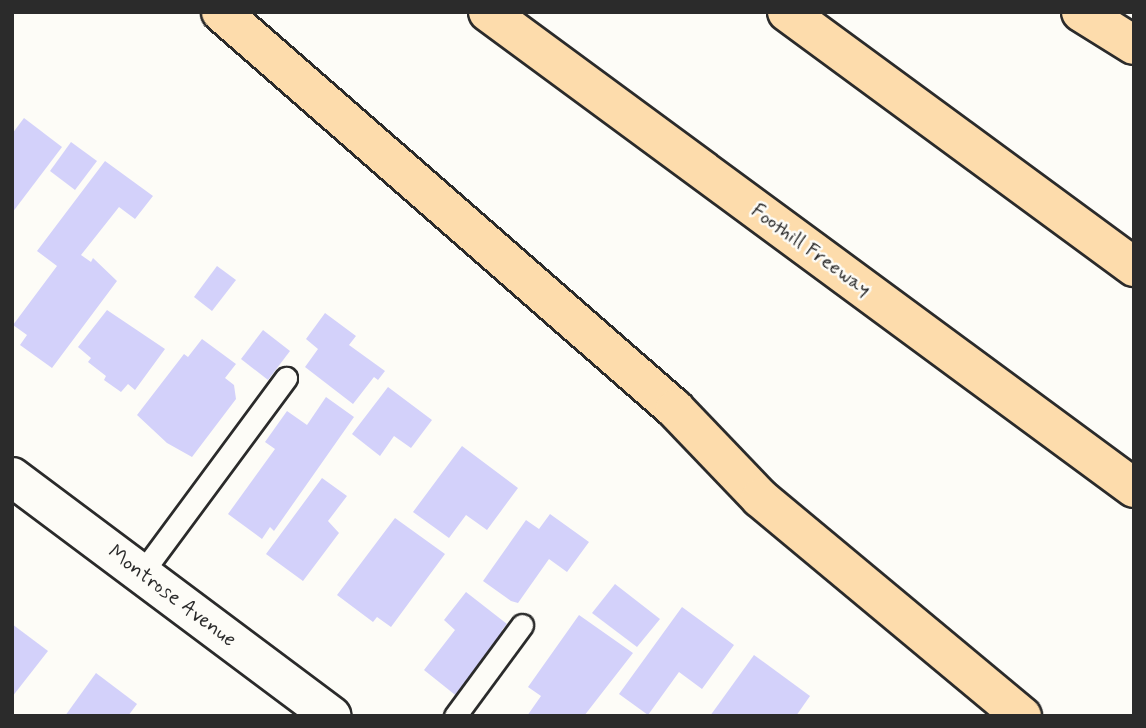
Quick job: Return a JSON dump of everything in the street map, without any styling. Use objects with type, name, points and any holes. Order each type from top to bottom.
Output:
[{"type":"highway","points":[[221,12],[675,409],[761,498],[1022,716]]},
{"type":"highway","name":"Foothill Freeway","points":[[488,12],[1134,488]]},
{"type":"highway","points":[[788,12],[1134,267]]},
{"type":"highway","points":[[1081,12],[1134,46]]},
{"type":"street","name":"Montrose Avenue","points":[[12,477],[331,716]]},
{"type":"lane","points":[[141,574],[286,378]]},
{"type":"lane","points":[[455,716],[522,625]]},
{"type":"building","points":[[24,118],[62,147],[12,213],[12,134]]},
{"type":"building","points":[[71,142],[97,161],[75,190],[50,171]]},
{"type":"building","points":[[105,161],[153,196],[135,219],[119,207],[81,255],[91,262],[93,258],[117,281],[52,368],[20,345],[27,335],[13,325],[57,266],[37,251]]},
{"type":"building","points":[[217,266],[236,280],[212,311],[194,297]]},
{"type":"building","points":[[107,310],[165,349],[135,390],[128,384],[121,392],[104,380],[106,376],[88,362],[91,358],[78,347]]},
{"type":"building","points":[[325,313],[356,336],[349,345],[385,371],[378,380],[374,377],[353,404],[305,367],[318,349],[306,339]]},
{"type":"building","points":[[263,330],[290,351],[268,380],[241,359]]},
{"type":"building","points":[[202,339],[236,364],[225,378],[234,385],[236,399],[192,457],[167,443],[137,415],[184,354],[188,357]]},
{"type":"building","points":[[388,387],[432,420],[411,448],[394,436],[380,456],[352,434]]},
{"type":"building","points":[[326,397],[354,417],[274,531],[270,527],[262,539],[228,514],[275,449],[265,442],[287,411],[307,425]]},
{"type":"building","points":[[462,446],[518,488],[487,530],[466,515],[449,538],[413,512]]},
{"type":"building","points":[[322,478],[347,496],[328,521],[339,533],[303,581],[266,554]]},
{"type":"building","points":[[550,514],[589,542],[567,572],[549,559],[518,603],[511,601],[483,581],[526,520],[539,529]]},
{"type":"building","points":[[395,518],[445,554],[391,627],[377,617],[373,622],[337,595]]},
{"type":"building","points":[[615,584],[660,619],[637,647],[592,613]]},
{"type":"building","points":[[466,592],[507,624],[502,630],[508,635],[459,698],[424,670],[455,630],[444,620]]},
{"type":"building","points":[[682,607],[734,645],[702,689],[679,672],[648,715],[619,694]]},
{"type":"building","points":[[579,615],[633,653],[584,716],[527,716],[541,696],[528,687]]},
{"type":"building","points":[[12,624],[48,651],[12,697]]},
{"type":"building","points":[[754,655],[810,696],[796,716],[710,716]]},
{"type":"building","points":[[96,673],[137,704],[128,716],[65,716]]}]
